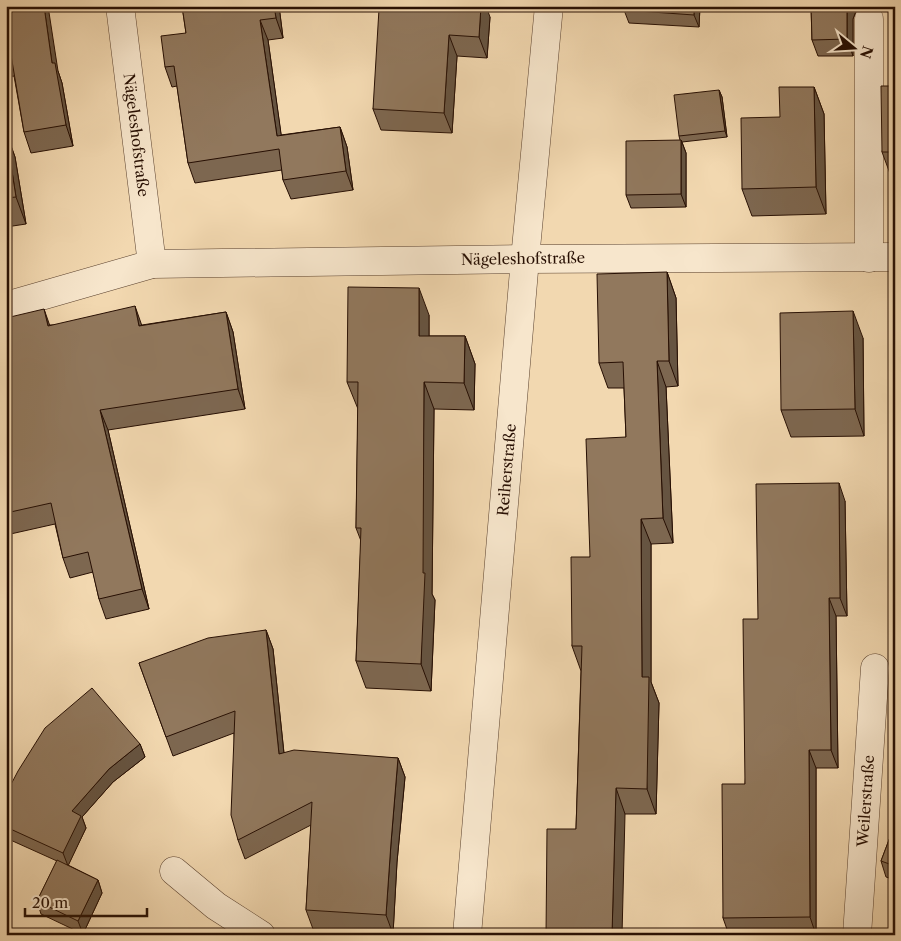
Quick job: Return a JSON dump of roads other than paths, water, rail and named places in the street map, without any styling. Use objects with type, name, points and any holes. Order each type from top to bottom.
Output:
[{"type":"street","name":"Nägeleshofstraße","points":[[120,6],[152,264]]},
{"type":"street","name":"Reiherstraße","points":[[467,935],[525,259],[549,6]]},
{"type":"street","points":[[869,19],[882,258]]},
{"type":"street","name":"Nägeleshofstraße","points":[[6,306],[152,264],[525,259],[882,258]]},
{"type":"street","name":"Weilerstraße","points":[[857,935],[875,668]]},
{"type":"street","points":[[174,871],[216,906],[261,935]]}]
